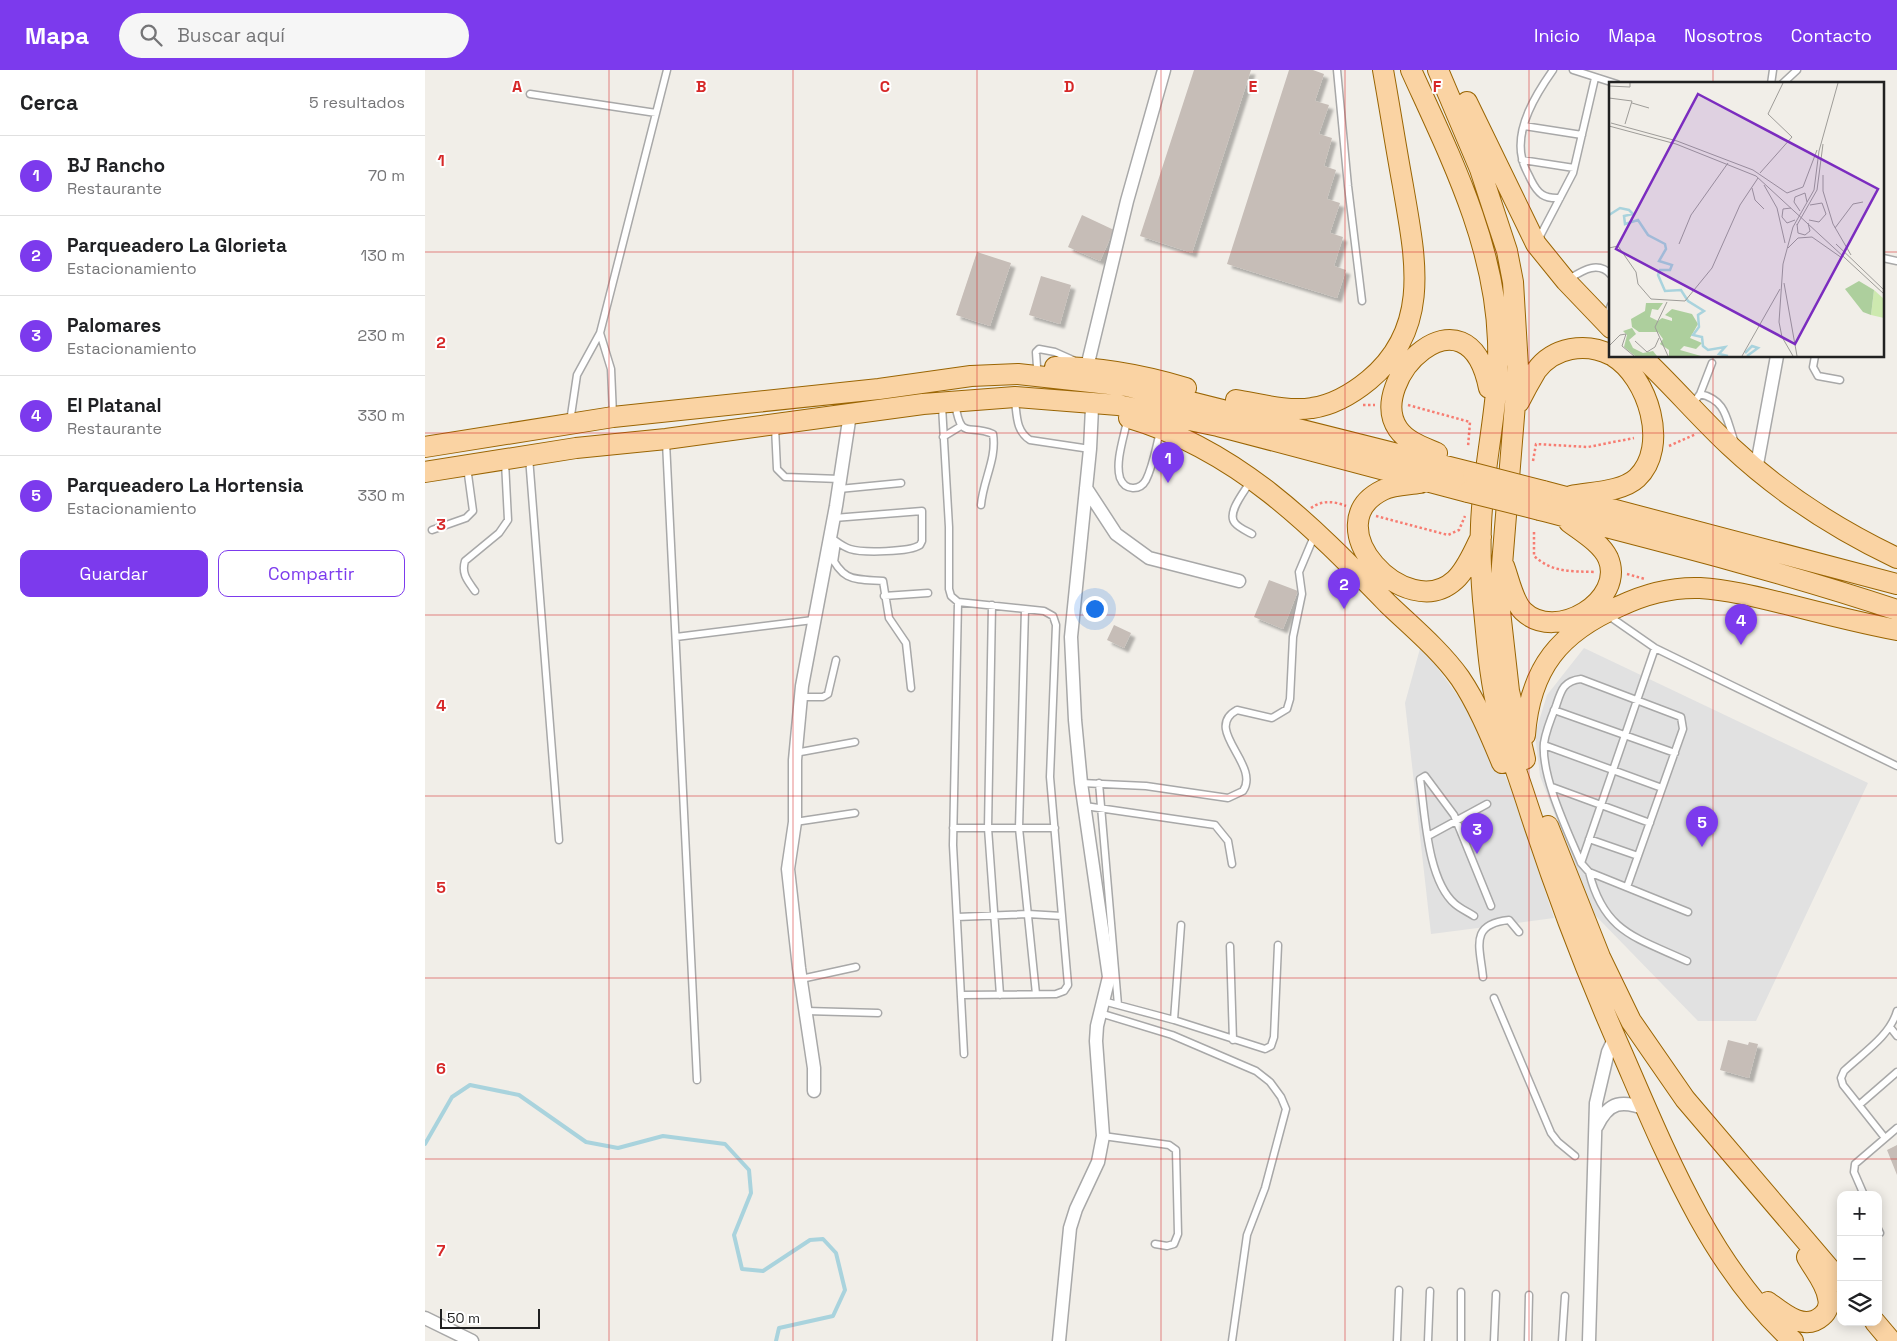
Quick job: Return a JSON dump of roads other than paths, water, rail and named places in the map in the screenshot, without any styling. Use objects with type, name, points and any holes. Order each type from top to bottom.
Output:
[{"type":"main road","points":[[425,447],[570,423],[879,389],[971,376],[1027,370],[1087,367],[1154,378],[1236,400],[1310,408],[1330,403],[1356,391],[1386,364],[1399,348],[1413,305],[1416,268],[1383,70]]},
{"type":"main road","points":[[1411,70],[1471,208],[1493,290],[1498,343],[1481,537],[1483,596],[1499,714],[1549,870]]},
{"type":"main road","points":[[1439,70],[1480,169],[1507,252],[1516,310],[1518,368],[1516,406],[1501,559],[1499,602],[1509,691],[1539,806],[1599,957],[1631,1021],[1685,1099],[1840,1281]]},
{"type":"main road","points":[[1452,70],[1536,244],[1566,281],[1609,318]]},
{"type":"main road","points":[[1473,473],[1461,462],[1412,442],[1398,428],[1393,416],[1397,384],[1406,365],[1427,348],[1438,341],[1449,340],[1458,342],[1472,348],[1482,361],[1493,411]]},
{"type":"main road","points":[[1516,406],[1537,369],[1557,354],[1570,349],[1586,347],[1601,350],[1609,354]]},
{"type":"main road","points":[[1564,506],[1623,486],[1637,478],[1647,465],[1653,427],[1651,408],[1631,372],[1614,358]]},
{"type":"main road","points":[[1650,362],[1696,400],[1711,427],[1756,470],[1851,536],[1897,558]]},
{"type":"main road","points":[[1027,370],[1127,386],[1473,473],[1542,501]]},
{"type":"main road","points":[[425,472],[576,448],[666,439],[948,402],[1015,397],[1085,404],[1118,405],[1218,426],[1468,492],[1542,501],[1897,584]]},
{"type":"main road","points":[[1085,404],[1161,429],[1207,451],[1252,478],[1309,524],[1459,677],[1491,736],[1549,870],[1615,1038],[1685,1192],[1721,1256],[1763,1308],[1793,1341]]},
{"type":"main road","points":[[1430,482],[1384,489],[1368,499],[1358,515],[1356,530],[1359,540],[1367,555],[1383,573],[1414,591],[1429,592],[1442,588],[1455,580],[1481,537]]},
{"type":"main road","points":[[1501,559],[1522,610],[1533,618],[1548,622],[1560,622],[1575,619],[1588,611],[1605,592],[1609,582],[1607,558],[1564,506]]},
{"type":"main road","points":[[1564,506],[1897,610]]},
{"type":"main road","points":[[1524,752],[1527,712],[1544,667],[1568,636],[1603,613],[1638,597],[1656,592],[1699,588],[1763,599],[1897,630]]},
{"type":"main road","points":[[1736,1275],[1786,1316],[1806,1323],[1819,1318],[1826,1312],[1829,1300],[1825,1288],[1783,1214]]},
{"type":"main road","points":[[1878,1326],[1891,1341]]},
{"type":"street","points":[[1087,367],[1127,201],[1164,70]]},
{"type":"street","points":[[1756,470],[1777,358]]},
{"type":"street","points":[[1059,1341],[1070,1228],[1076,1209],[1098,1162],[1103,1136],[1096,1041],[1109,977],[1108,956],[1081,783],[1075,720],[1071,636],[1090,449],[1085,404]]},
{"type":"street","points":[[814,1091],[814,1068],[788,869],[795,822],[795,753],[801,697],[813,620],[831,543],[850,414]]},
{"type":"street","points":[[1086,488],[1116,534],[1149,558],[1239,581]]},
{"type":"street","points":[[1589,1341],[1597,1090],[1608,1052],[1615,1038]]},
{"type":"street","points":[[1595,1128],[1608,1109],[1616,1105],[1626,1103],[1647,1109]]},
{"type":"street","points":[[425,1318],[472,1341]]},
{"type":"lane","points":[[570,423],[577,375],[600,333],[667,70]]},
{"type":"lane","points":[[1337,70],[1348,186],[1362,301]]},
{"type":"lane","points":[[1553,70],[1535,98],[1524,126],[1520,144],[1522,160],[1540,195],[1547,199],[1560,198]]},
{"type":"lane","points":[[1573,70],[1610,82]]},
{"type":"lane","points":[[1784,82],[1797,70]]},
{"type":"lane","points":[[1536,244],[1575,168],[1595,78]]},
{"type":"lane","points":[[530,94],[656,113]]},
{"type":"lane","points":[[1524,126],[1582,135]]},
{"type":"lane","points":[[1522,160],[1575,168]]},
{"type":"lane","points":[[1566,281],[1585,269],[1595,267],[1605,269],[1609,273]]},
{"type":"lane","points":[[600,333],[611,369],[613,418]]},
{"type":"lane","points":[[1815,358],[1813,367],[1818,376],[1840,380]]},
{"type":"lane","points":[[1712,363],[1696,400],[1718,400],[1723,408],[1738,453]]},
{"type":"lane","points":[[1015,397],[1019,427],[1023,436],[1030,440],[1090,449]]},
{"type":"lane","points":[[948,402],[961,426],[967,430],[986,431],[993,434],[995,444],[993,460],[982,489],[981,505]]},
{"type":"lane","points":[[948,402],[943,438],[949,527],[949,589],[951,596],[958,602],[1045,611],[1053,616],[1056,625],[1050,732],[1050,777],[1068,985],[1064,991],[1056,994],[962,995]]},
{"type":"lane","points":[[1127,418],[1119,469],[1121,480],[1126,487],[1135,489],[1140,487],[1146,480],[1161,429]]},
{"type":"lane","points":[[775,425],[777,469],[785,477],[839,484],[901,483]]},
{"type":"lane","points":[[943,438],[961,426]]},
{"type":"lane","points":[[666,439],[697,1080]]},
{"type":"lane","points":[[529,456],[559,840]]},
{"type":"lane","points":[[475,591],[464,574],[465,561],[499,533],[508,520],[505,459]]},
{"type":"lane","points":[[432,530],[466,518],[473,512],[467,465]]},
{"type":"lane","points":[[1252,478],[1233,512],[1233,519],[1235,523],[1252,534]]},
{"type":"lane","points":[[831,543],[848,549],[859,550],[916,548],[922,541],[922,510],[834,518]]},
{"type":"lane","points":[[1081,783],[1146,786],[1228,798],[1243,791],[1247,782],[1245,772],[1226,730],[1227,717],[1237,710],[1249,711],[1267,718],[1278,716],[1289,704],[1293,637],[1302,594],[1299,572],[1309,524]]},
{"type":"lane","points":[[831,543],[834,563],[844,576],[851,579],[883,581],[889,618],[906,642],[911,688]]},
{"type":"lane","points":[[831,543],[834,563]]},
{"type":"lane","points":[[885,596],[928,593]]},
{"type":"lane","points":[[958,602],[953,828],[964,1054]]},
{"type":"lane","points":[[993,605],[988,828],[1000,994]]},
{"type":"lane","points":[[1025,608],[1019,828],[1037,994]]},
{"type":"lane","points":[[1603,613],[1655,648],[1897,766]]},
{"type":"lane","points":[[676,637],[813,620]]},
{"type":"lane","points":[[1581,863],[1655,648]]},
{"type":"lane","points":[[801,697],[823,697],[828,694],[836,660]]},
{"type":"lane","points":[[1627,887],[1683,729],[1681,718],[1581,679],[1572,680],[1563,685],[1554,710],[1544,745],[1545,766],[1581,863],[1589,872],[1599,903],[1609,917],[1624,931],[1687,960]]},
{"type":"lane","points":[[1554,710],[1675,753]]},
{"type":"lane","points":[[795,753],[855,742]]},
{"type":"lane","points":[[1544,745],[1662,788]]},
{"type":"lane","points":[[1475,916],[1455,904],[1448,896],[1431,859],[1420,779],[1423,776],[1425,776],[1456,820],[1491,906]]},
{"type":"lane","points":[[1099,783],[1118,1005]]},
{"type":"lane","points":[[1552,787],[1650,822]]},
{"type":"lane","points":[[1428,836],[1487,804]]},
{"type":"lane","points":[[1085,806],[1215,825],[1227,841],[1232,864]]},
{"type":"lane","points":[[795,822],[855,813]]},
{"type":"lane","points":[[953,828],[1055,828]]},
{"type":"lane","points":[[1589,839],[1638,856]]},
{"type":"lane","points":[[1589,872],[1688,912]]},
{"type":"lane","points":[[957,917],[1028,914],[1062,916]]},
{"type":"lane","points":[[1483,977],[1479,936],[1483,929],[1497,922],[1509,920],[1519,932]]},
{"type":"lane","points":[[1175,1020],[1181,926]]},
{"type":"lane","points":[[1102,1007],[1118,1005],[1175,1020],[1265,1049],[1271,1046],[1274,1037],[1278,945]]},
{"type":"lane","points":[[1230,946],[1233,1040]]},
{"type":"lane","points":[[801,979],[855,967]]},
{"type":"lane","points":[[1494,998],[1551,1132],[1575,1156]]},
{"type":"lane","points":[[1102,1007],[1256,1071],[1270,1082],[1281,1097],[1286,1109],[1265,1188],[1245,1243],[1232,1341]]},
{"type":"lane","points":[[806,1011],[878,1013]]},
{"type":"lane","points":[[1885,1138],[1843,1085],[1841,1078],[1844,1071],[1890,1028],[1897,1011]]},
{"type":"lane","points":[[1890,1028],[1897,1036]]},
{"type":"lane","points":[[1859,1106],[1897,1072]]},
{"type":"lane","points":[[1862,1191],[1854,1172],[1855,1164],[1897,1128]]},
{"type":"lane","points":[[1103,1136],[1169,1145],[1175,1150],[1178,1234],[1174,1244],[1167,1246],[1155,1244]]},
{"type":"lane","points":[[1397,1341],[1399,1290]]},
{"type":"lane","points":[[1428,1341],[1430,1291]]},
{"type":"lane","points":[[1461,1292],[1461,1341]]},
{"type":"lane","points":[[1494,1341],[1495,1294]]},
{"type":"lane","points":[[1528,1341],[1529,1295]]},
{"type":"lane","points":[[1562,1341],[1565,1296]]},
{"type":"waterway","points":[[425,1144],[452,1097],[470,1085],[519,1095],[586,1142],[618,1148],[663,1136],[725,1144],[749,1170],[751,1193],[734,1235],[742,1269],[763,1271],[810,1240],[823,1239],[836,1253],[845,1290],[833,1316],[779,1328],[776,1341]]},
{"type":"place","name":"BJ Rancho","points":[[1168,483]]},
{"type":"place","name":"Parqueadero La Glorieta","points":[[1344,609]]},
{"type":"place","name":"El Platanal","points":[[1741,645]]},
{"type":"place","name":"Parqueadero La Hortensia","points":[[1702,847]]},
{"type":"place","name":"Palomares","points":[[1477,854]]}]
